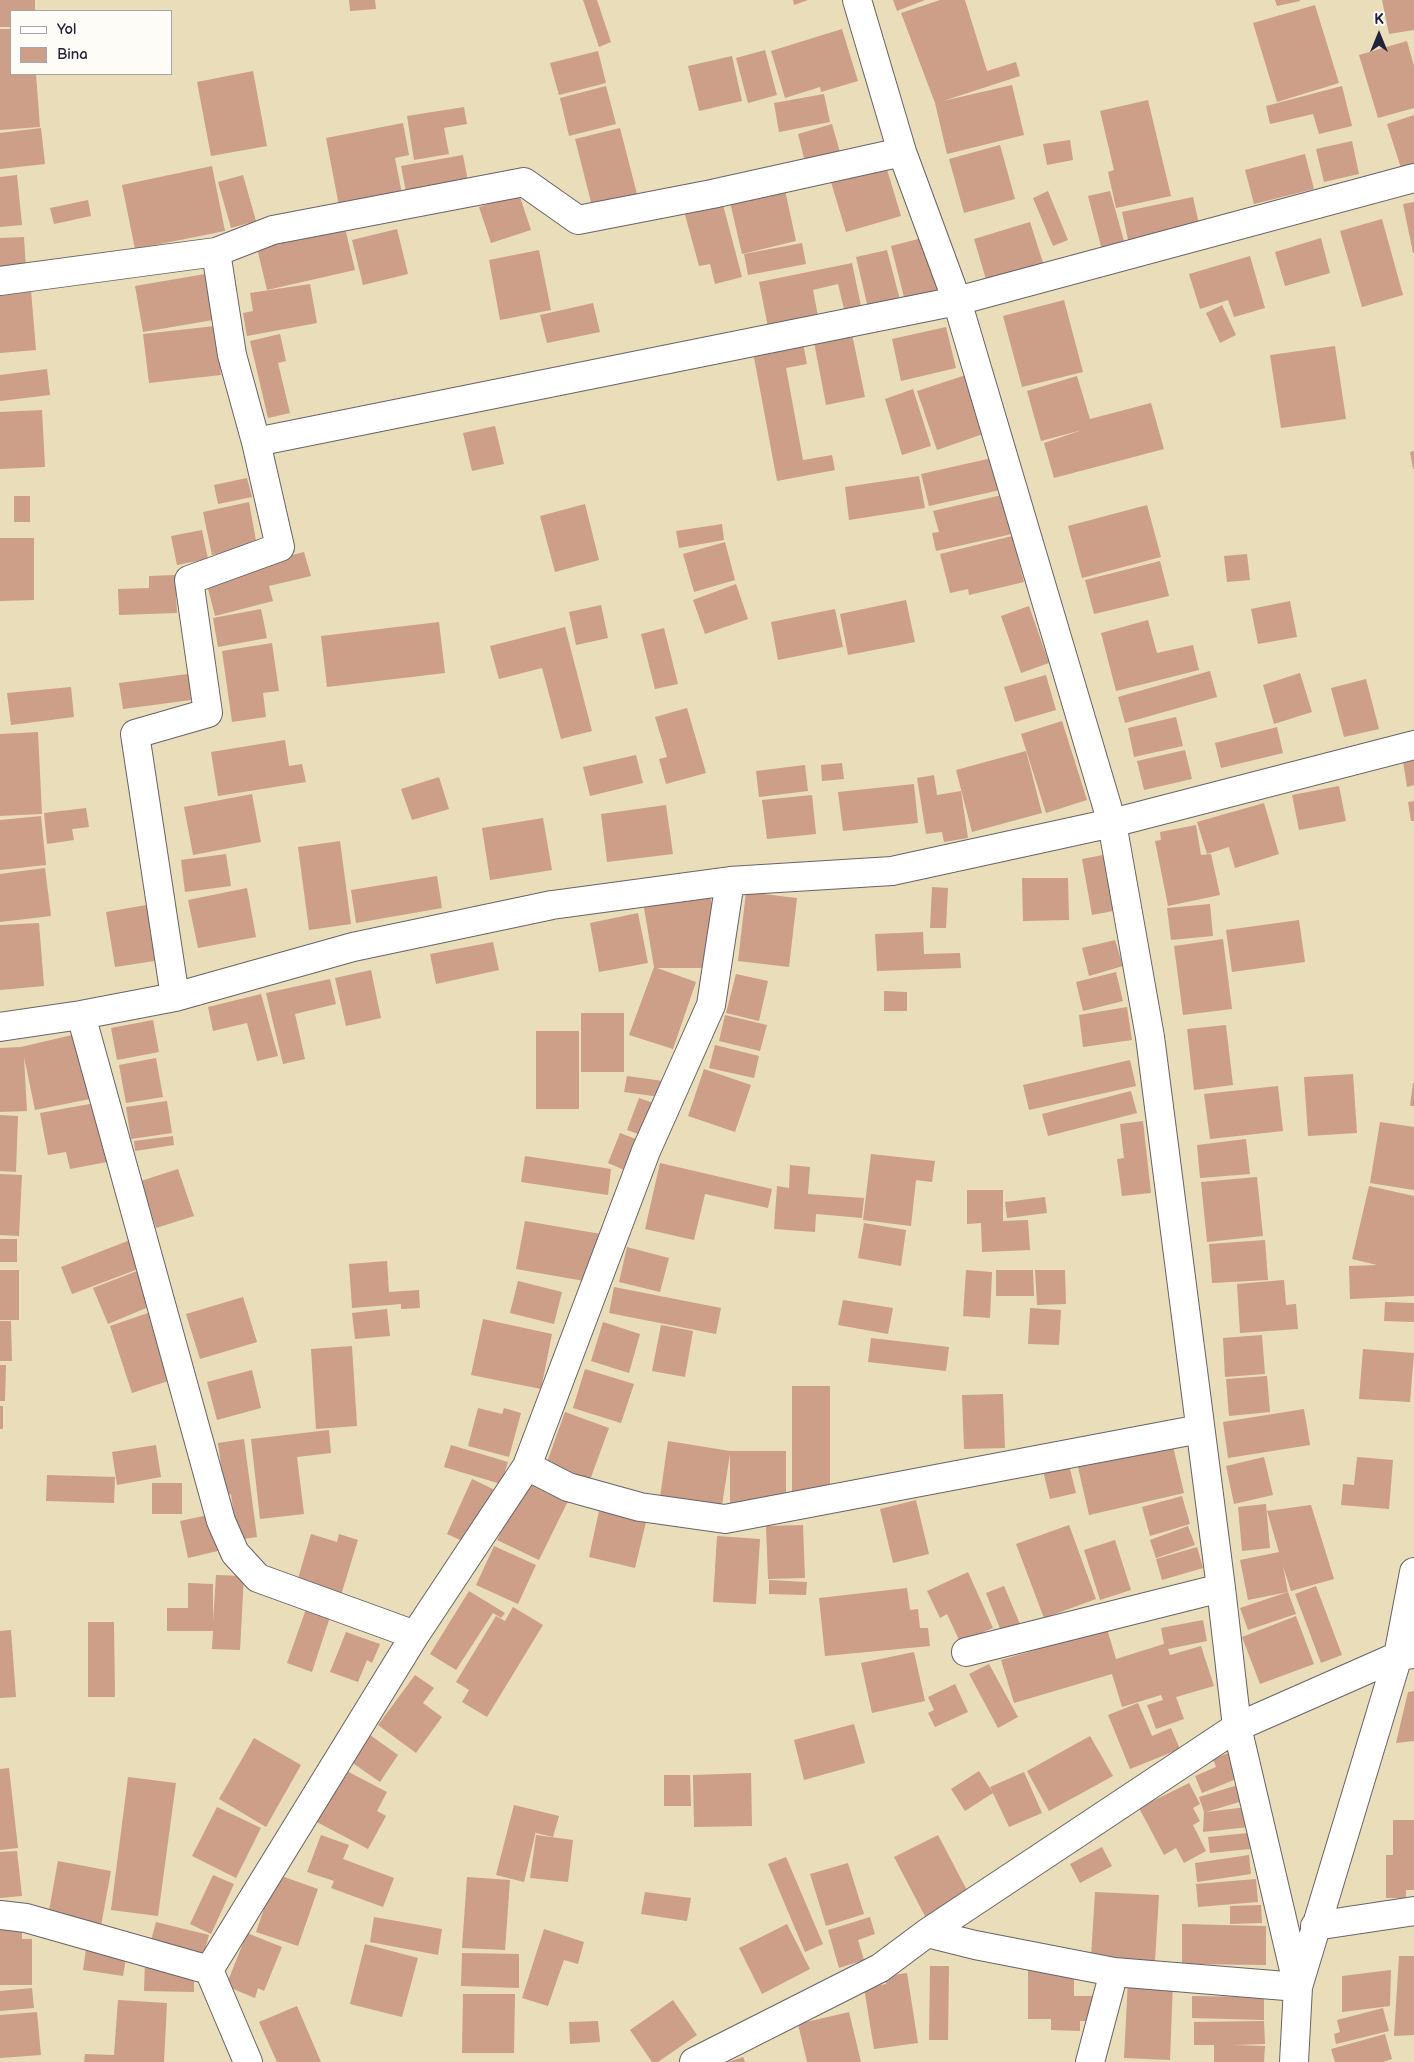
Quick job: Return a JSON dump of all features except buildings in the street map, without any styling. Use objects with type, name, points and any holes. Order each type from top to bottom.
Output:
[{"type":"street","points":[[856,0],[902,152],[957,301],[1112,823],[1150,1037],[1221,1588],[1237,1727],[1298,1987]]},
{"type":"street","points":[[0,281],[216,252],[273,230],[524,182],[578,220],[712,194],[902,152]]},
{"type":"street","points":[[256,442],[957,301],[1414,178]]},
{"type":"street","points":[[175,998],[136,734],[208,713],[189,580],[280,547],[256,442],[232,355],[216,252]]},
{"type":"street","points":[[0,1026],[80,1015],[175,998],[353,947],[552,905],[730,881],[892,871],[1112,823],[1414,744]]},
{"type":"street","points":[[209,1970],[415,1635],[527,1466],[646,1150],[711,1006],[730,881]]},
{"type":"street","points":[[80,1015],[220,1521],[235,1553],[258,1578],[415,1635]]},
{"type":"street","points":[[527,1466],[568,1487],[622,1502],[725,1519],[1200,1429]]},
{"type":"street","points":[[1294,2062],[1298,1987],[1315,1926],[1406,1655],[1414,1572]]},
{"type":"street","points":[[966,1652],[1221,1588]]},
{"type":"street","points":[[694,2062],[880,1968],[927,1933],[1237,1727],[1406,1655]]},
{"type":"street","points":[[1315,1926],[1414,1911]]},
{"type":"street","points":[[0,1915],[26,1918],[209,1970]]},
{"type":"street","points":[[927,1933],[975,1945],[1114,1972],[1298,1987]]},
{"type":"street","points":[[209,1970],[248,2062]]},
{"type":"street","points":[[1090,2062],[1114,1972]]}]
